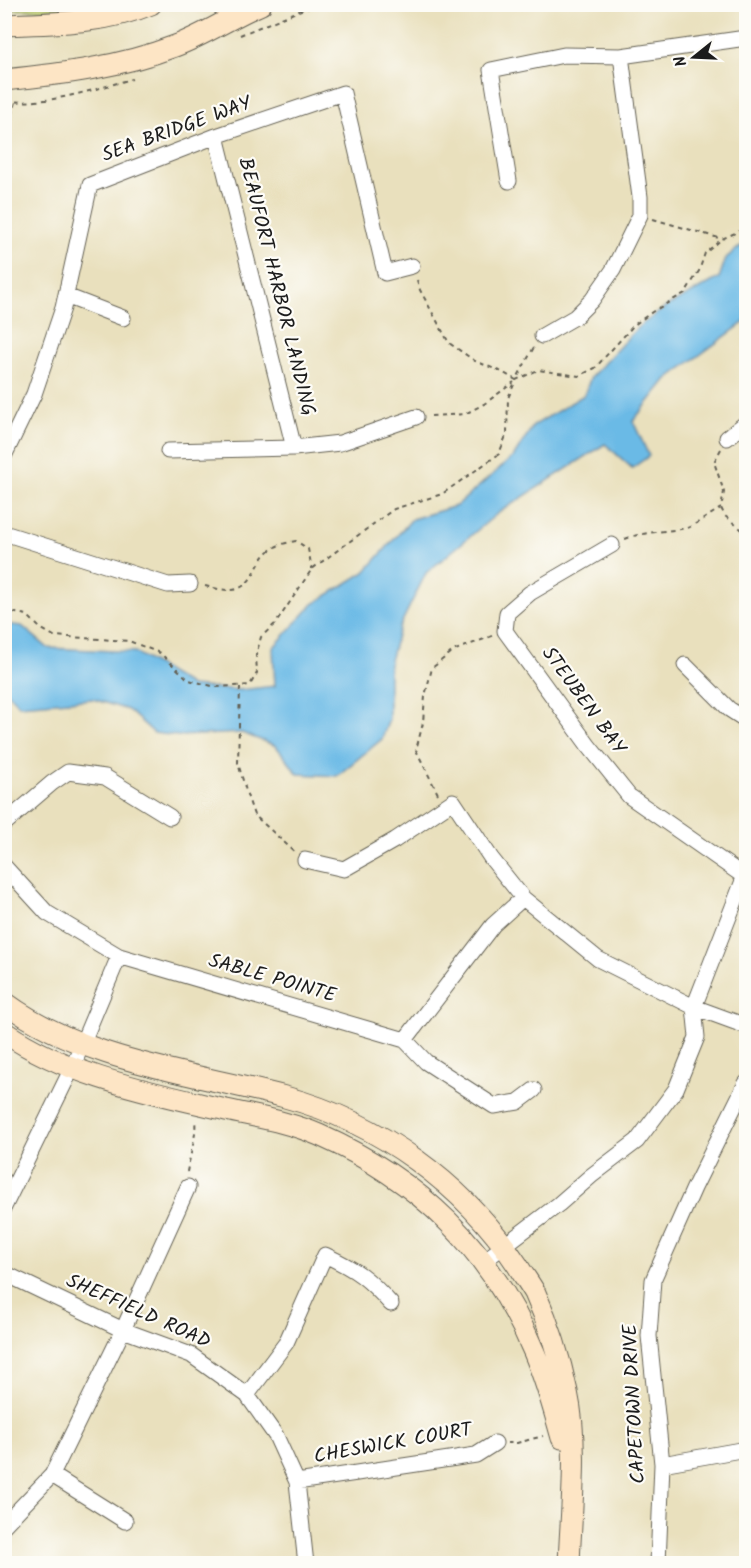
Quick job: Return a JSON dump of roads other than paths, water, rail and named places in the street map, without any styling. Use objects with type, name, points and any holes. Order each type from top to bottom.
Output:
[{"type":"main road","points":[[4,36],[109,17],[151,4]]},
{"type":"main road","points":[[4,80],[89,70],[131,61],[177,45],[261,4]]},
{"type":"main road","points":[[4,25],[78,23]]},
{"type":"main road","points":[[4,1002],[81,1044],[152,1066],[286,1097],[326,1110],[366,1127],[443,1181],[474,1210],[504,1245],[534,1292],[555,1344],[568,1394],[573,1444],[569,1563]]},
{"type":"main road","points":[[4,1032],[37,1052],[108,1081],[280,1122],[308,1131],[358,1155],[394,1176],[426,1201],[455,1228],[484,1261],[510,1303],[534,1352],[560,1431],[572,1492]]},
{"type":"street","points":[[508,181],[491,70],[564,55],[621,56],[747,38]]},
{"type":"street","points":[[542,336],[574,317],[592,300],[613,270],[640,215],[640,197],[621,56]]},
{"type":"street","name":"SEA BRIDGE WAY","points":[[4,456],[34,394],[66,296],[90,185],[216,136],[343,93],[384,273],[412,266]]},
{"type":"street","name":"BEAUFORT HARBOR LANDING","points":[[216,136],[294,448]]},
{"type":"street","points":[[66,296],[123,318]]},
{"type":"street","points":[[168,451],[294,448],[340,443],[416,417]]},
{"type":"street","points":[[727,438],[747,423]]},
{"type":"street","points":[[4,533],[168,585],[190,584]]},
{"type":"street","name":"STEUBEN BAY","points":[[612,545],[530,593],[507,613],[506,631],[588,746],[629,796],[746,875]]},
{"type":"street","points":[[685,665],[729,709],[747,720]]},
{"type":"street","points":[[4,824],[68,772],[105,777],[170,817]]},
{"type":"street","points":[[306,860],[345,869],[395,840],[453,801],[491,858],[523,898],[598,959],[694,1007],[747,1026]]},
{"type":"street","name":"SABLE POINTE","points":[[4,866],[47,913],[119,956],[405,1040],[426,1062],[494,1106],[518,1102],[534,1090]]},
{"type":"street","points":[[484,1261],[637,1142],[676,1089],[697,1037],[694,1007],[746,875]]},
{"type":"street","points":[[405,1040],[493,925],[523,898]]},
{"type":"street","points":[[4,1207],[72,1068],[119,956]]},
{"type":"street","name":"CAPETOWN DRIVE","points":[[658,1563],[662,1464],[649,1336],[653,1280],[694,1188],[747,1083]]},
{"type":"street","points":[[4,1525],[52,1475],[123,1330],[188,1187]]},
{"type":"street","points":[[247,1395],[286,1343],[325,1255],[355,1269],[392,1304]]},
{"type":"street","name":"SHEFFIELD ROAD","points":[[4,1273],[123,1330],[191,1355],[247,1395],[276,1436],[297,1482],[306,1563]]},
{"type":"street","name":"CHESWICK COURT","points":[[297,1482],[476,1455],[495,1443]]},
{"type":"street","points":[[662,1464],[747,1449]]},
{"type":"street","points":[[52,1475],[125,1521]]},
{"type":"water","points":[[746,242],[746,321],[667,379],[633,421],[649,456],[632,468],[605,444],[498,513],[426,573],[399,628],[389,664],[389,719],[382,739],[337,776],[298,774],[276,746],[242,733],[178,736],[154,733],[128,710],[93,699],[19,705],[5,690],[5,624],[22,626],[48,648],[135,652],[191,686],[240,690],[275,686],[273,648],[313,604],[365,572],[412,519],[456,506],[514,456],[533,426],[584,395],[591,377],[637,328],[666,307],[719,278],[726,258]]}]
